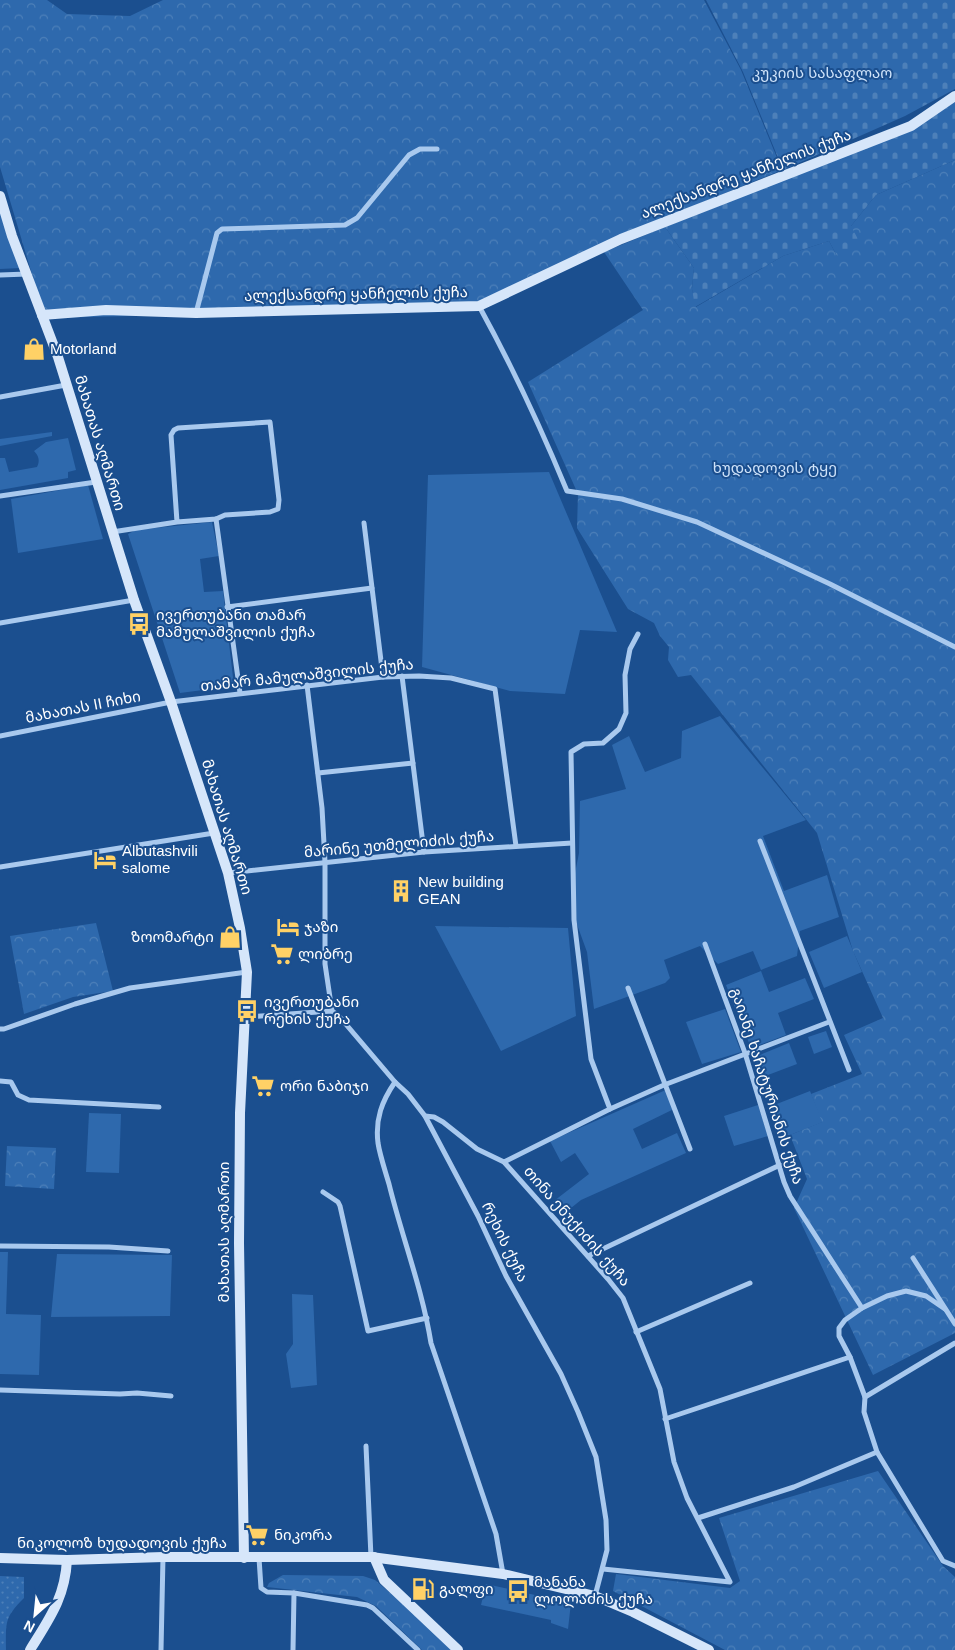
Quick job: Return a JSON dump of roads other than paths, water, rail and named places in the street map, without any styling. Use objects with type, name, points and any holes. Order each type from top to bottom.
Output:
[{"type":"main road","name":"ალექსანდრე ყანჩელის ქუჩა","points":[[42,315],[106,310],[196,313],[479,306],[621,239],[911,126],[955,96]]},
{"type":"main road","name":"მახათას აღმართი","points":[[0,196],[12,236],[67,385],[134,600],[171,702],[234,893],[247,972],[241,1087],[238,1243],[244,1558]]},
{"type":"main road","name":"ნიკოლოზ ხუდადოვის ქუჩა","points":[[0,1558],[67,1560],[163,1557],[372,1557],[503,1574],[595,1596],[633,1612],[709,1650]]},
{"type":"main road","points":[[372,1557],[384,1580],[458,1650]]},
{"type":"main road","points":[[30,1650],[61,1598],[67,1560]]},
{"type":"street","points":[[196,313],[217,233],[222,229],[345,225],[357,218],[409,155],[420,149],[437,149]]},
{"type":"street","points":[[0,275],[27,274]]},
{"type":"street","points":[[479,306],[539,424],[567,491],[622,499],[697,522],[830,584],[955,647]]},
{"type":"street","points":[[0,398],[67,385]]},
{"type":"street","points":[[112,532],[177,522],[216,519],[225,515],[270,512],[278,509],[279,500],[270,422],[178,428],[174,430],[171,435],[177,522]]},
{"type":"street","points":[[0,496],[96,482]]},
{"type":"street","points":[[216,519],[240,693]]},
{"type":"street","points":[[364,523],[383,677]]},
{"type":"street","points":[[227,607],[372,588]]},
{"type":"street","points":[[0,623],[134,600]]},
{"type":"street","points":[[610,1109],[591,1059],[574,920],[571,752],[584,744],[603,743],[618,729],[626,713],[625,675],[630,649],[638,634]]},
{"type":"street","points":[[402,676],[424,852]]},
{"type":"street","name":"თამარ მამულაშვილის ქუჩა","points":[[171,702],[402,676],[451,678],[495,689],[516,846]]},
{"type":"street","points":[[246,1017],[332,1011],[325,964],[325,862],[322,808],[308,686]]},
{"type":"street","name":"მახათას II ჩიხი","points":[[0,736],[171,702]]},
{"type":"street","points":[[318,774],[413,763]]},
{"type":"street","points":[[0,867],[214,833]]},
{"type":"street","points":[[760,841],[849,1070]]},
{"type":"street","name":"მარინე უთმელიძის ქუჩა","points":[[228,873],[424,852],[572,843]]},
{"type":"street","name":"გაიანე ხაჩატურიანის ქუჩა","points":[[705,944],[745,1053],[784,1182],[790,1196],[862,1308]]},
{"type":"street","points":[[0,1029],[130,988],[247,972]]},
{"type":"street","points":[[628,988],[690,1149]]},
{"type":"street","name":"რეხის ქუჩა","points":[[332,1011],[338,1015],[395,1082],[408,1094],[425,1116],[478,1216],[506,1276],[561,1374],[596,1457],[606,1520],[607,1550],[595,1596]]},
{"type":"street","points":[[504,1162],[610,1109],[664,1085],[829,1022]]},
{"type":"street","points":[[0,1081],[11,1082],[18,1095],[29,1100],[159,1107]]},
{"type":"street","points":[[395,1082],[382,1105],[378,1142],[397,1216],[416,1276],[427,1318],[431,1343],[496,1534],[503,1574]]},
{"type":"street","name":"თინა ენუქიძის ქუჩა","points":[[425,1116],[434,1117],[477,1149],[504,1162],[623,1298],[660,1389],[674,1462],[687,1498],[730,1582],[603,1569]]},
{"type":"street","points":[[588,1256],[780,1165]]},
{"type":"street","points":[[323,1192],[338,1202],[340,1206],[368,1331],[427,1318]]},
{"type":"street","points":[[0,1246],[109,1247],[168,1251]]},
{"type":"street","points":[[913,1258],[955,1324]]},
{"type":"street","points":[[636,1332],[750,1282]]},
{"type":"street","points":[[945,1309],[926,1296],[906,1291],[887,1296],[862,1308],[845,1320],[839,1328],[839,1336],[850,1357],[865,1396],[864,1412],[877,1452],[943,1561],[955,1566]]},
{"type":"street","points":[[865,1396],[955,1344]]},
{"type":"street","points":[[665,1419],[850,1357]]},
{"type":"street","points":[[0,1390],[137,1393],[171,1396]]},
{"type":"street","points":[[366,1446],[372,1557]]},
{"type":"street","points":[[698,1518],[794,1487],[877,1452]]},
{"type":"street","points":[[160,1650],[163,1557]]},
{"type":"street","points":[[259,1558],[262,1588],[267,1592],[367,1605],[373,1608],[418,1650]]},
{"type":"street","points":[[293,1650],[294,1594]]},
{"type":"place","name":"Motorland","points":[[34,349]]},
{"type":"place","name":"ივერთუბანი თამარ მამულაშვილის ქუჩა","points":[[139,624]]},
{"type":"place","name":"Albutashvili salome","points":[[105,860]]},
{"type":"place","name":"New building GEAN","points":[[401,891]]},
{"type":"place","name":"ჯაზი","points":[[288,927]]},
{"type":"place","name":"ზოომარტი","points":[[230,937]]},
{"type":"place","name":"ლიბრე","points":[[282,954]]},
{"type":"place","name":"ივერთუბანი რეხის ქუჩა","points":[[247,1011]]},
{"type":"place","name":"ორი ნაბიჯი","points":[[263,1086]]},
{"type":"place","name":"ნიკორა","points":[[257,1535]]},
{"type":"place","name":"გალფი","points":[[423,1589]]},
{"type":"place","name":"მანანა ლოლაძის ქუჩა","points":[[518,1591]]},
{"type":"park label","name":"კუკიის სასაფლაო","points":[[822,73]]},
{"type":"park label","name":"ხუდადოვის ტყე","points":[[775,468]]}]
